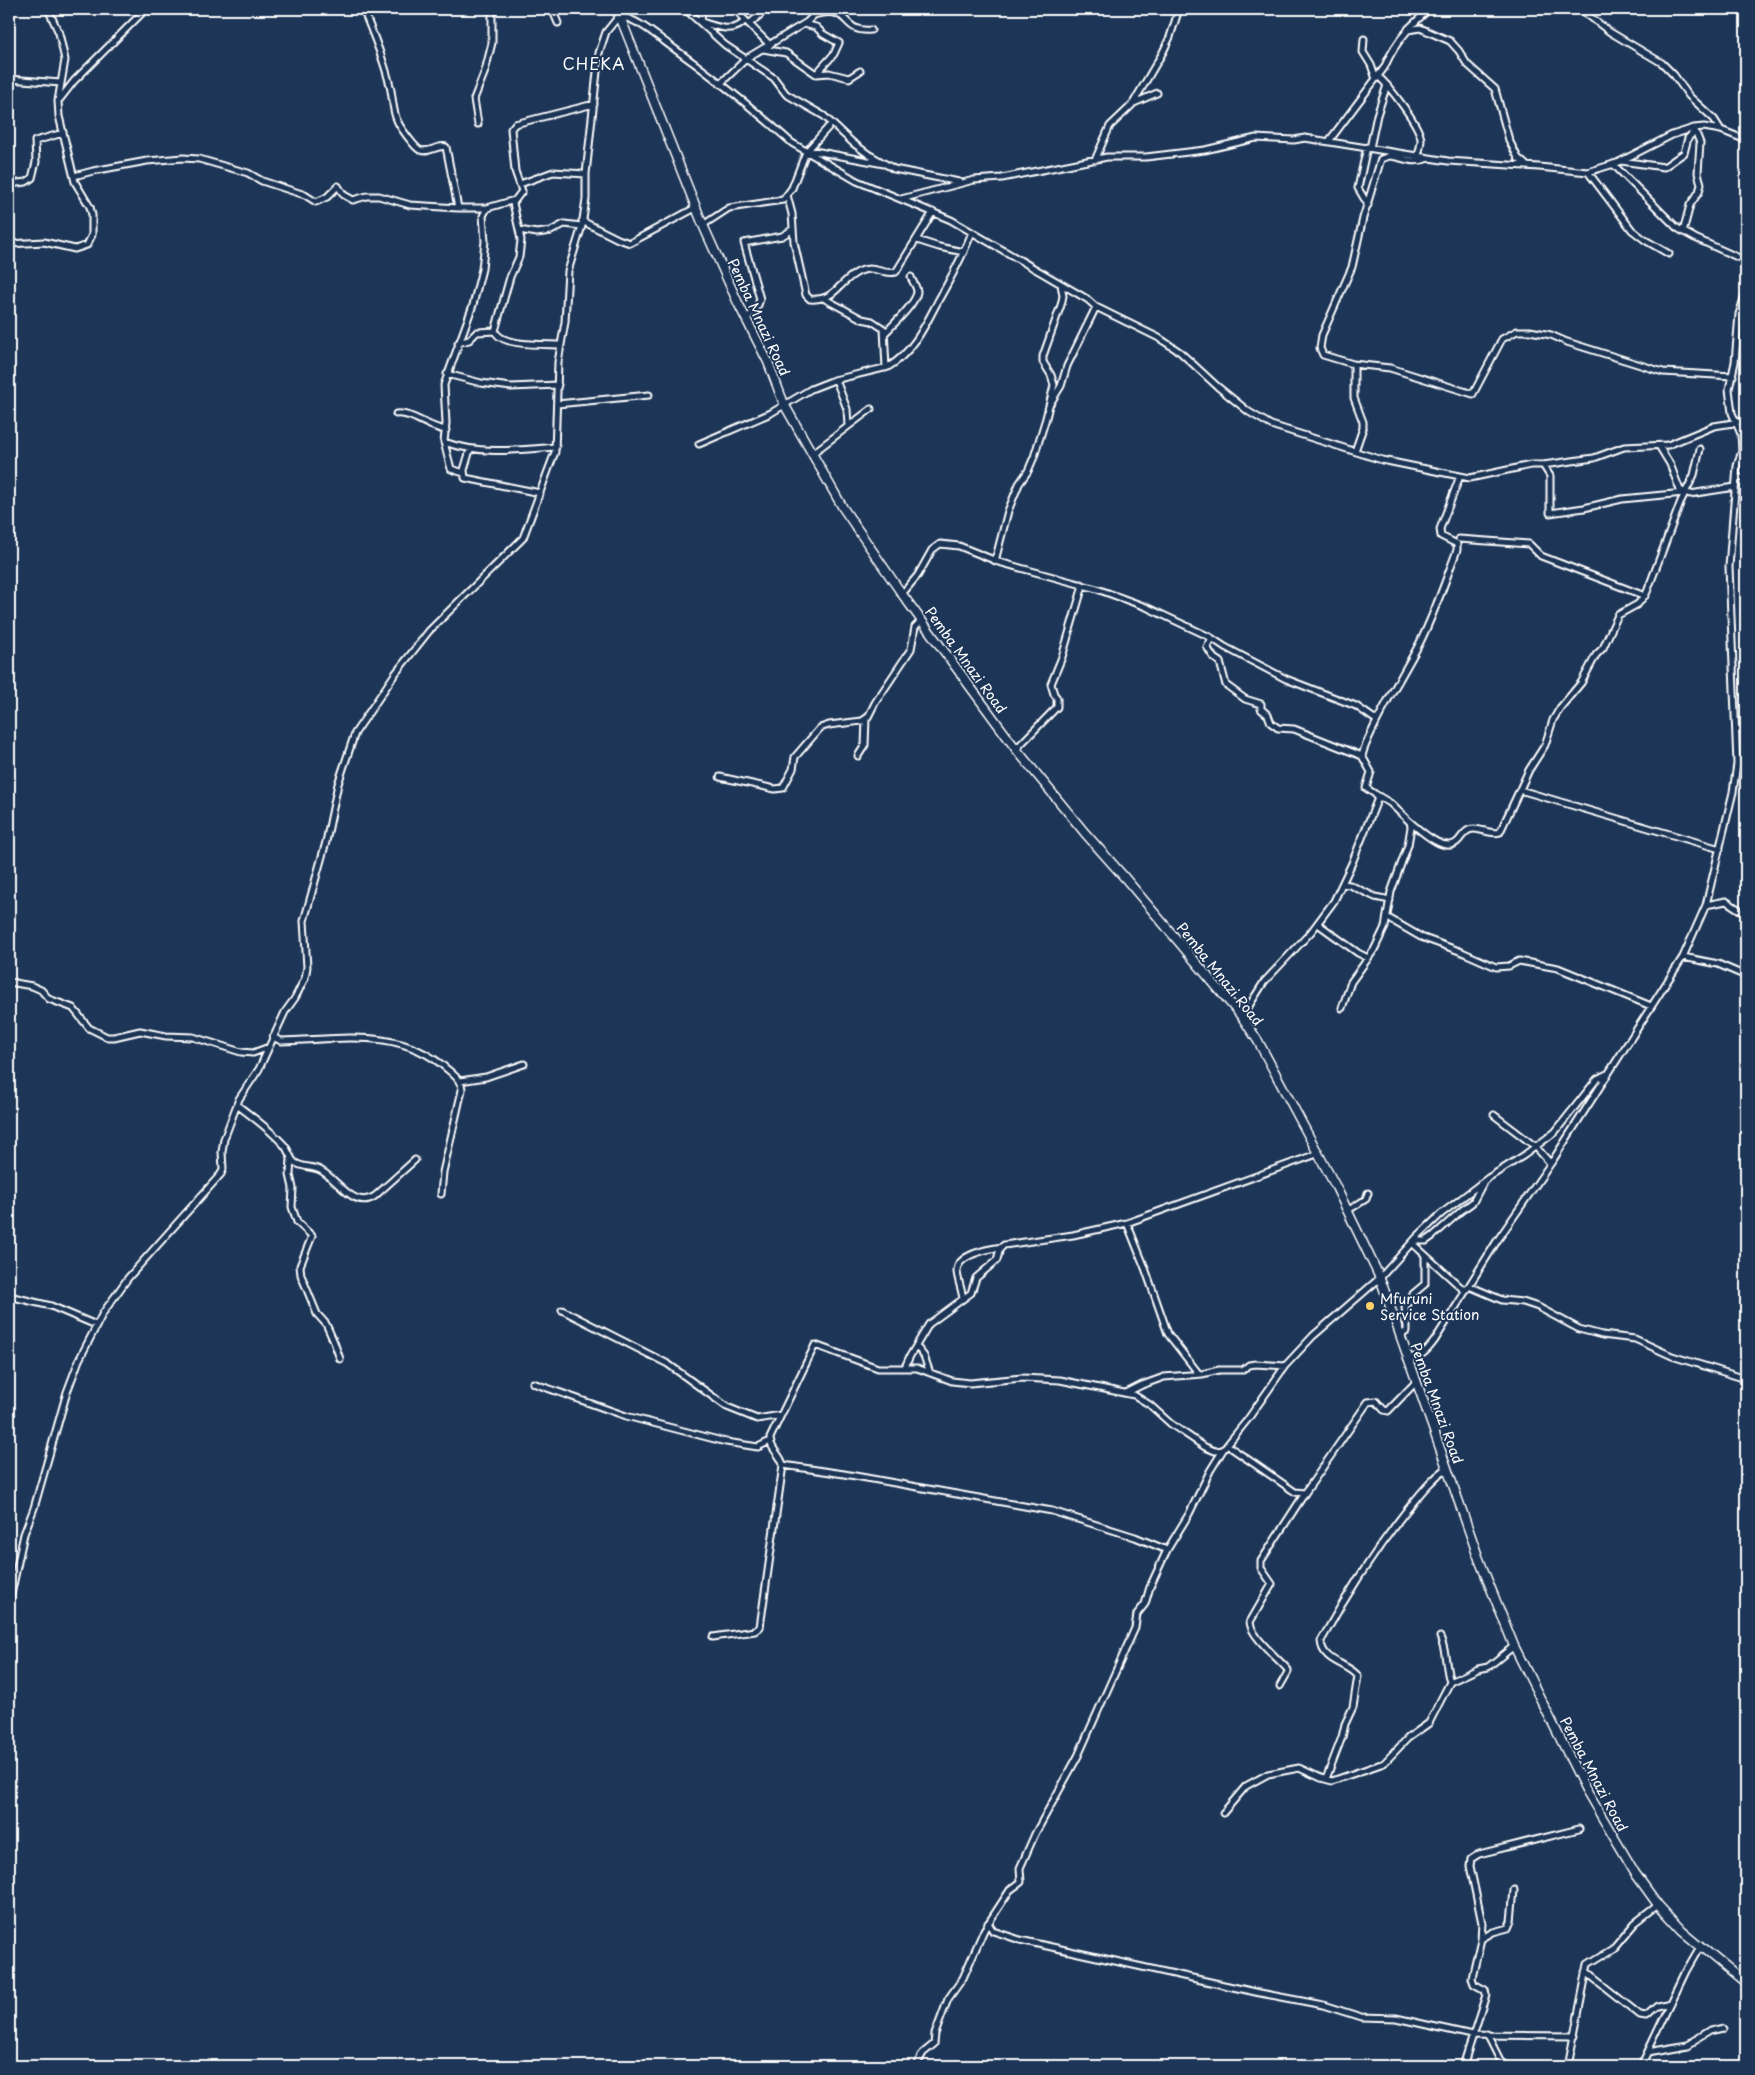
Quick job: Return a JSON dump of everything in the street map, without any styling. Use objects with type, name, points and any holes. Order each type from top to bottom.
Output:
[{"type":"main road","name":"Pemba Mnazi Road","points":[[618,13],[703,225],[768,362],[784,404],[843,508],[902,594],[1016,748],[1085,834],[1125,878],[1242,1017],[1258,1041],[1380,1278],[1479,1559],[1514,1646],[1600,1814],[1635,1873],[1658,1905],[1682,1931],[1746,1984]]},
{"type":"street","points":[[9,244],[44,242],[75,249],[87,245],[92,235],[92,215],[74,176],[63,133],[58,101],[65,60],[59,33],[48,9]]},
{"type":"street","points":[[58,101],[74,81],[146,9]]},
{"type":"street","points":[[363,9],[377,40],[398,123],[419,150],[427,151],[442,146],[446,147],[458,208]]},
{"type":"street","points":[[478,124],[474,99],[485,71],[492,43],[492,9]]},
{"type":"street","points":[[552,9],[558,23]]},
{"type":"street","points":[[685,9],[702,22],[725,45],[747,58],[774,78],[786,94],[824,116],[859,147],[887,165],[912,174],[962,182]]},
{"type":"street","points":[[700,9],[702,22]]},
{"type":"street","points":[[736,9],[770,45]]},
{"type":"street","points":[[702,22],[713,26],[735,28],[767,9]]},
{"type":"street","points":[[720,84],[747,58],[804,24],[814,15],[817,9]]},
{"type":"street","points":[[1094,160],[1110,126],[1132,105],[1166,46],[1179,9]]},
{"type":"street","points":[[1329,141],[1377,78],[1395,46],[1429,9]]},
{"type":"street","points":[[1580,9],[1610,32],[1662,63],[1689,96],[1714,119],[1721,130]]},
{"type":"street","points":[[814,15],[829,11],[835,12],[855,29],[871,30]]},
{"type":"street","points":[[9,1604],[24,1534],[78,1360],[96,1325],[136,1268],[164,1240],[221,1174],[223,1169],[222,1152],[224,1139],[237,1105],[245,1089],[259,1069],[285,1012],[305,978],[307,968],[304,921],[326,842],[338,784],[355,733],[395,674],[429,631],[523,538],[556,447],[558,362],[565,322],[568,271],[582,223],[587,194],[586,174],[600,45],[618,13],[640,23],[720,84],[792,143],[856,181],[933,212],[972,232],[1087,299],[1096,307],[1158,338],[1180,352],[1218,387],[1262,420],[1382,460],[1470,478],[1531,465],[1594,458],[1624,447],[1659,446],[1678,442],[1714,426],[1746,422]]},
{"type":"street","points":[[804,24],[816,27],[826,36],[839,43],[834,54],[816,74]]},
{"type":"street","points":[[1408,30],[1420,28],[1450,41],[1460,51],[1467,64],[1495,89],[1509,140],[1518,158],[1530,166]]},
{"type":"street","points":[[1364,39],[1363,52],[1377,78],[1387,84],[1415,124],[1421,138],[1418,156]]},
{"type":"street","points":[[763,49],[786,53],[816,74],[833,74],[846,78],[852,77],[860,71]]},
{"type":"street","points":[[9,79],[61,83]]},
{"type":"street","points":[[1368,205],[1358,188],[1374,125],[1387,84]]},
{"type":"street","points":[[1132,105],[1157,93]]},
{"type":"street","points":[[495,331],[510,277],[519,257],[521,240],[513,208],[515,200],[522,191],[516,171],[511,129],[512,127],[594,104]]},
{"type":"street","points":[[703,225],[729,208],[781,201],[787,195],[808,151],[817,138],[832,123]]},
{"type":"street","points":[[901,199],[962,182],[1002,178],[1107,157],[1146,157],[1205,150],[1256,138],[1294,140],[1305,138],[1430,158],[1588,172],[1621,161],[1672,135],[1694,130],[1704,128],[1721,130],[1746,140]]},
{"type":"street","points":[[1621,161],[1664,167],[1684,153],[1688,138],[1694,130]]},
{"type":"street","points":[[1683,232],[1690,205],[1699,192],[1701,184],[1698,173],[1700,143],[1694,130]]},
{"type":"street","points":[[9,184],[26,182],[32,178],[36,162],[36,140],[63,133]]},
{"type":"street","points":[[808,151],[887,165]]},
{"type":"street","points":[[1430,158],[1416,161],[1389,156],[1381,160],[1352,267],[1329,315],[1322,335],[1320,348],[1323,355],[1352,364],[1390,368],[1474,394],[1502,339],[1516,331],[1530,331],[1550,335],[1663,372],[1732,376]]},
{"type":"street","points":[[74,176],[93,170],[147,161],[183,158],[199,159],[248,173],[262,181],[305,195],[316,202],[338,186],[344,195],[353,200],[367,196],[379,196],[410,205],[487,208],[515,200]]},
{"type":"street","points":[[1613,164],[1652,205],[1683,232],[1746,261]]},
{"type":"street","points":[[520,184],[553,172],[586,174]]},
{"type":"street","points":[[1588,172],[1632,230],[1669,254]]},
{"type":"street","points":[[787,195],[792,214],[792,230],[806,294],[810,299],[826,299],[862,319],[872,321],[880,326],[885,333],[886,368]]},
{"type":"street","points":[[519,230],[537,233],[551,231],[564,224],[582,223],[630,243],[696,207]]},
{"type":"street","points":[[464,473],[451,468],[444,442],[446,430],[444,388],[447,374],[473,305],[482,269],[485,241],[483,216],[487,208]]},
{"type":"street","points":[[826,299],[853,275],[863,270],[872,268],[886,272],[896,272],[933,212]]},
{"type":"street","points":[[747,319],[758,305],[760,299],[744,243],[786,235],[792,230]]},
{"type":"street","points":[[699,444],[755,421],[811,389],[836,380],[886,368],[896,362],[918,339],[927,324],[964,252],[972,232]]},
{"type":"street","points":[[917,240],[964,252]]},
{"type":"street","points":[[885,333],[902,318],[916,295],[917,289],[912,277]]},
{"type":"street","points":[[994,560],[1019,484],[1028,472],[1039,444],[1049,406],[1053,380],[1043,362],[1043,356],[1063,296],[1061,284]]},
{"type":"street","points":[[1408,1358],[1416,1358],[1426,1352],[1436,1340],[1497,1241],[1550,1163],[1683,957],[1706,905],[1736,777],[1730,567],[1737,466],[1744,448],[1741,434],[1732,413],[1729,390],[1737,324],[1746,292]]},
{"type":"street","points":[[1049,406],[1061,386],[1067,366],[1096,307]]},
{"type":"street","points":[[495,331],[500,337],[520,343],[561,345]]},
{"type":"street","points":[[458,343],[470,340],[477,332],[495,331]]},
{"type":"street","points":[[1352,364],[1354,370],[1354,398],[1363,422],[1363,428],[1355,452]]},
{"type":"street","points":[[447,374],[481,383],[511,387],[558,385]]},
{"type":"street","points":[[836,380],[847,409],[848,426]]},
{"type":"street","points":[[557,404],[649,395]]},
{"type":"street","points":[[813,453],[870,409]]},
{"type":"street","points":[[396,414],[405,414],[437,430],[446,430]]},
{"type":"street","points":[[444,442],[470,450],[487,451],[556,447]]},
{"type":"street","points":[[1659,446],[1670,464],[1680,490],[1685,493]]},
{"type":"street","points":[[1212,639],[1207,647],[1214,658],[1220,662],[1225,684],[1245,699],[1261,704],[1261,709],[1266,712],[1273,725],[1303,732],[1362,756],[1371,769],[1366,788],[1390,803],[1424,835],[1442,844],[1456,844],[1470,830],[1475,829],[1497,834],[1505,826],[1520,790],[1537,756],[1545,745],[1560,708],[1581,683],[1596,655],[1603,648],[1618,615],[1635,606],[1645,596],[1685,493],[1694,475],[1700,449]]},
{"type":"street","points":[[470,450],[464,473],[465,478],[540,493]]},
{"type":"street","points":[[1543,465],[1550,476],[1550,513],[1584,508],[1622,499],[1735,487]]},
{"type":"street","points":[[1362,756],[1376,720],[1416,651],[1434,611],[1457,550],[1457,544],[1441,536],[1440,529],[1460,476]]},
{"type":"street","points":[[1737,478],[1746,478]]},
{"type":"street","points":[[1459,539],[1529,544],[1541,556],[1645,596]]},
{"type":"street","points":[[902,594],[918,575],[932,550],[940,544],[959,546],[994,560],[999,564],[1036,571],[1081,584],[1146,607],[1212,639],[1286,679],[1343,699],[1376,720]]},
{"type":"street","points":[[1016,748],[1057,707],[1058,698],[1054,694],[1051,684],[1062,657],[1082,589],[1081,584]]},
{"type":"street","points":[[858,756],[865,745],[866,719],[909,651],[915,627],[922,620]]},
{"type":"street","points":[[720,777],[782,789],[791,774],[795,756],[820,728],[829,724],[866,719]]},
{"type":"street","points":[[1736,730],[1746,728]]},
{"type":"street","points":[[1520,790],[1720,849]]},
{"type":"street","points":[[1242,1017],[1264,982],[1318,924],[1334,901],[1378,798],[1375,794]]},
{"type":"street","points":[[1342,1008],[1351,982],[1380,938],[1388,918],[1390,900],[1408,844],[1410,822]]},
{"type":"street","points":[[1342,884],[1350,884],[1375,897],[1390,900]]},
{"type":"street","points":[[1706,905],[1726,901],[1746,914]]},
{"type":"street","points":[[1388,918],[1421,937],[1496,967],[1509,966],[1520,961],[1558,968],[1651,1006]]},
{"type":"street","points":[[1318,924],[1368,958]]},
{"type":"street","points":[[1683,957],[1718,964],[1746,976]]},
{"type":"street","points":[[9,982],[32,986],[41,990],[49,999],[73,1008],[89,1028],[107,1036],[114,1037],[140,1031],[166,1036],[193,1037],[241,1052],[253,1052],[269,1048]]},
{"type":"street","points":[[273,1037],[281,1041],[368,1038],[385,1040],[422,1052],[441,1064],[460,1081],[462,1090],[443,1172],[441,1194]]},
{"type":"street","points":[[460,1081],[486,1077],[524,1064]]},
{"type":"street","points":[[916,2066],[923,2054],[934,2044],[935,2034],[948,1999],[960,1984],[980,1936],[1010,1890],[1021,1882],[1020,1868],[1032,1841],[1084,1744],[1132,1637],[1136,1624],[1136,1614],[1145,1604],[1150,1587],[1167,1550],[1189,1514],[1223,1450],[1286,1366],[1312,1336],[1380,1278],[1441,1214],[1484,1181],[1536,1147],[1555,1132],[1597,1079],[1607,1074]]},
{"type":"street","points":[[237,1105],[255,1118],[282,1143],[291,1158],[302,1166],[320,1170],[352,1195],[365,1201],[375,1196],[416,1160]]},
{"type":"street","points":[[1494,1115],[1536,1147],[1550,1163]]},
{"type":"street","points":[[962,1300],[958,1272],[960,1265],[973,1254],[1002,1246],[1073,1236],[1127,1224],[1317,1154]]},
{"type":"street","points":[[291,1158],[292,1207],[297,1222],[312,1236],[300,1266],[301,1275],[317,1314],[326,1324],[340,1359]]},
{"type":"street","points":[[1413,1242],[1430,1239],[1462,1210],[1471,1205],[1484,1181]]},
{"type":"street","points":[[1347,1211],[1366,1200],[1368,1193]]},
{"type":"street","points":[[1127,1224],[1168,1334],[1199,1374]]},
{"type":"street","points":[[1413,1242],[1465,1291]]},
{"type":"street","points":[[905,1367],[929,1324],[962,1300],[972,1290],[978,1276],[997,1260],[1002,1246]]},
{"type":"street","points":[[1400,1336],[1408,1328],[1405,1307],[1414,1294],[1425,1284],[1425,1255]]},
{"type":"street","points":[[1469,1286],[1502,1300],[1538,1306],[1579,1329],[1602,1335],[1635,1339],[1672,1356],[1746,1379]]},
{"type":"street","points":[[9,1296],[51,1306],[96,1325]]},
{"type":"street","points":[[562,1310],[668,1364],[727,1407],[757,1419],[781,1415]]},
{"type":"street","points":[[533,1383],[626,1416],[726,1442],[758,1447],[770,1441],[815,1344],[878,1368],[916,1368],[952,1381],[970,1383],[1014,1378],[1060,1380],[1125,1393],[1142,1398],[1170,1424],[1205,1447],[1215,1451],[1223,1450]]},
{"type":"street","points":[[916,1346],[924,1356],[930,1373]]},
{"type":"street","points":[[1125,1393],[1164,1377],[1219,1370],[1243,1370],[1249,1365],[1256,1364],[1286,1366]]},
{"type":"street","points":[[1280,1686],[1288,1670],[1250,1626],[1250,1622],[1272,1584],[1261,1568],[1261,1562],[1305,1493],[1368,1402],[1376,1401],[1384,1410],[1388,1411],[1416,1382]]},
{"type":"street","points":[[713,1637],[756,1631],[760,1627],[783,1465],[782,1458],[772,1447],[770,1441]]},
{"type":"street","points":[[1227,1445],[1295,1492],[1305,1493]]},
{"type":"street","points":[[783,1465],[1052,1511],[1125,1534],[1167,1550]]},
{"type":"street","points":[[1326,1779],[1350,1714],[1358,1676],[1329,1657],[1324,1652],[1321,1641],[1342,1603],[1390,1533],[1423,1489],[1447,1468]]},
{"type":"street","points":[[1440,1637],[1445,1648],[1447,1673],[1450,1682]]},
{"type":"street","points":[[1223,1813],[1246,1786],[1268,1774],[1299,1768],[1326,1779],[1338,1780],[1387,1761],[1402,1743],[1429,1722],[1450,1682],[1478,1669],[1488,1667],[1514,1646]]},
{"type":"street","points":[[1462,2066],[1486,1995],[1485,1990],[1474,1984],[1472,1978],[1483,1926],[1470,1866],[1472,1859],[1479,1854],[1579,1829]]},
{"type":"street","points":[[1481,1938],[1508,1928],[1511,1921],[1514,1890]]},
{"type":"street","points":[[1568,2066],[1586,1972],[1591,1961],[1614,1948],[1635,1923],[1658,1905]]},
{"type":"street","points":[[988,1923],[990,1928],[997,1933],[1040,1945],[1323,2005],[1361,2017],[1396,2018],[1472,2035],[1575,2036]]},
{"type":"street","points":[[1641,2066],[1700,1945]]},
{"type":"street","points":[[1586,1972],[1640,2015],[1646,2016],[1657,2006],[1671,2004]]},
{"type":"street","points":[[1648,2052],[1688,2045],[1709,2032],[1723,2029]]},
{"type":"street","points":[[1487,2034],[1500,2060],[1507,2066]]},
{"type":"place","name":"Mfuruni Service Station","points":[[1370,1306]]},
{"type":"district","name":"CHEKA","points":[[594,63]]}]
